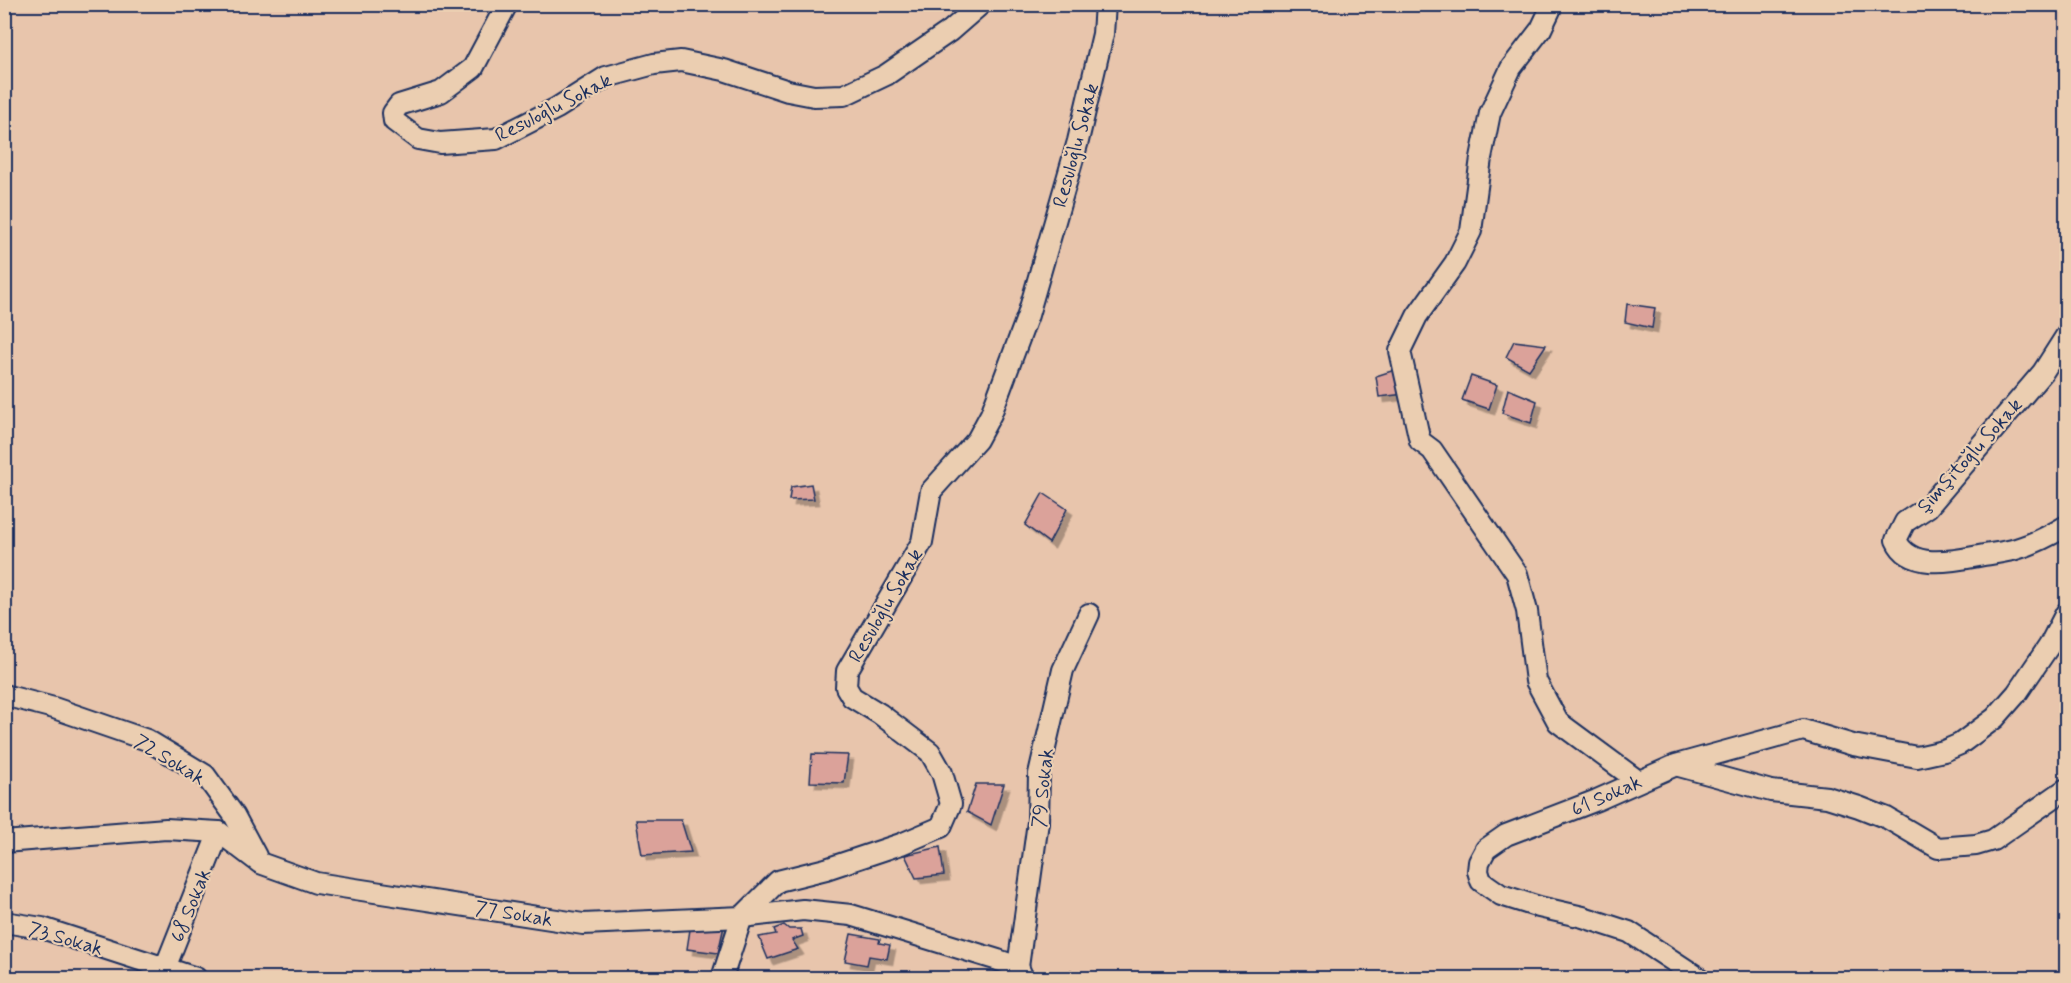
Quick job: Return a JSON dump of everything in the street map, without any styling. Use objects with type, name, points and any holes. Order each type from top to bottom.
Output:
[{"type":"street","name":"Resuloğlu Sokak","points":[[507,4],[473,68],[441,92],[399,105],[393,113],[394,121],[418,139],[440,143],[496,139],[557,108],[606,78],[654,64],[681,61],[724,70],[797,93],[814,96],[844,95],[886,75],[950,31],[981,4]]},
{"type":"street","name":"Resuloğlu Sokak","points":[[742,917],[778,881],[825,869],[901,844],[941,826],[951,804],[942,773],[930,752],[880,714],[852,697],[846,687],[847,671],[922,542],[932,492],[977,440],[991,414],[1028,315],[1078,141],[1103,34],[1105,4]]},
{"type":"street","points":[[1550,4],[1550,10],[1541,29],[1511,68],[1490,112],[1471,231],[1455,263],[1417,316],[1400,351],[1420,441],[1432,450],[1517,573],[1527,610],[1536,681],[1558,722],[1638,781]]},
{"type":"street","name":"Şimşitoğlu Sokak","points":[[2067,336],[2043,372],[1928,507],[1905,522],[1896,540],[1908,555],[1917,559],[1954,561],[2016,549],[2048,537],[2067,526]]},
{"type":"street","points":[[1676,765],[1803,730],[1853,745],[1917,757],[1944,751],[1960,744],[1995,718],[2017,693],[2049,646],[2067,613]]},
{"type":"street","name":"79 Sokak","points":[[1021,973],[1038,822],[1039,774],[1063,670],[1089,614]]},
{"type":"street","name":"72 Sokak","points":[[4,695],[54,708],[147,740],[205,775],[234,815],[260,863]]},
{"type":"street","points":[[1676,765],[1771,790],[1827,797],[1859,807],[1887,818],[1938,848],[1976,845],[1993,840],[2067,789]]},
{"type":"street","name":"61 Sokak","points":[[1676,765],[1597,800],[1506,835],[1486,849],[1479,862],[1478,872],[1481,881],[1501,895],[1539,907],[1583,916],[1629,933],[1699,978]]},
{"type":"street","points":[[4,842],[166,829],[219,832]]},
{"type":"street","name":"77 Sokak","points":[[219,832],[260,863],[316,883],[583,924],[742,917],[803,909],[851,915],[998,960],[1021,973]]},
{"type":"street","name":"68 Sokak","points":[[163,973],[219,832]]},
{"type":"street","points":[[722,978],[742,917]]},
{"type":"street","name":"73 Sokak","points":[[4,922],[42,928],[163,973],[196,978]]},
{"type":"building","points":[[1627,304],[1655,308],[1652,328],[1625,322]]},
{"type":"building","points":[[1514,341],[1546,345],[1529,370],[1506,357]]},
{"type":"building","points":[[1401,368],[1405,394],[1379,397],[1376,376]]},
{"type":"building","points":[[1471,376],[1497,385],[1489,409],[1462,400]]},
{"type":"building","points":[[1508,389],[1537,401],[1531,423],[1502,413]]},
{"type":"building","points":[[811,484],[814,499],[789,500],[791,487]]},
{"type":"building","points":[[1043,493],[1067,509],[1049,543],[1025,525]]},
{"type":"building","points":[[812,754],[848,755],[844,783],[810,782]]},
{"type":"building","points":[[976,784],[1004,784],[991,825],[967,812]]},
{"type":"building","points":[[636,820],[681,820],[691,852],[642,855]]},
{"type":"building","points":[[940,847],[944,875],[916,878],[905,855]]},
{"type":"building","points":[[691,923],[724,926],[718,953],[687,949]]},
{"type":"building","points":[[784,925],[789,929],[801,929],[803,936],[792,940],[798,949],[768,959],[759,937],[776,934],[774,929]]},
{"type":"building","points":[[851,934],[880,939],[879,943],[890,945],[887,959],[869,956],[867,965],[845,961]]},
{"type":"building","points":[[1071,970],[1076,978],[1060,978]]}]
